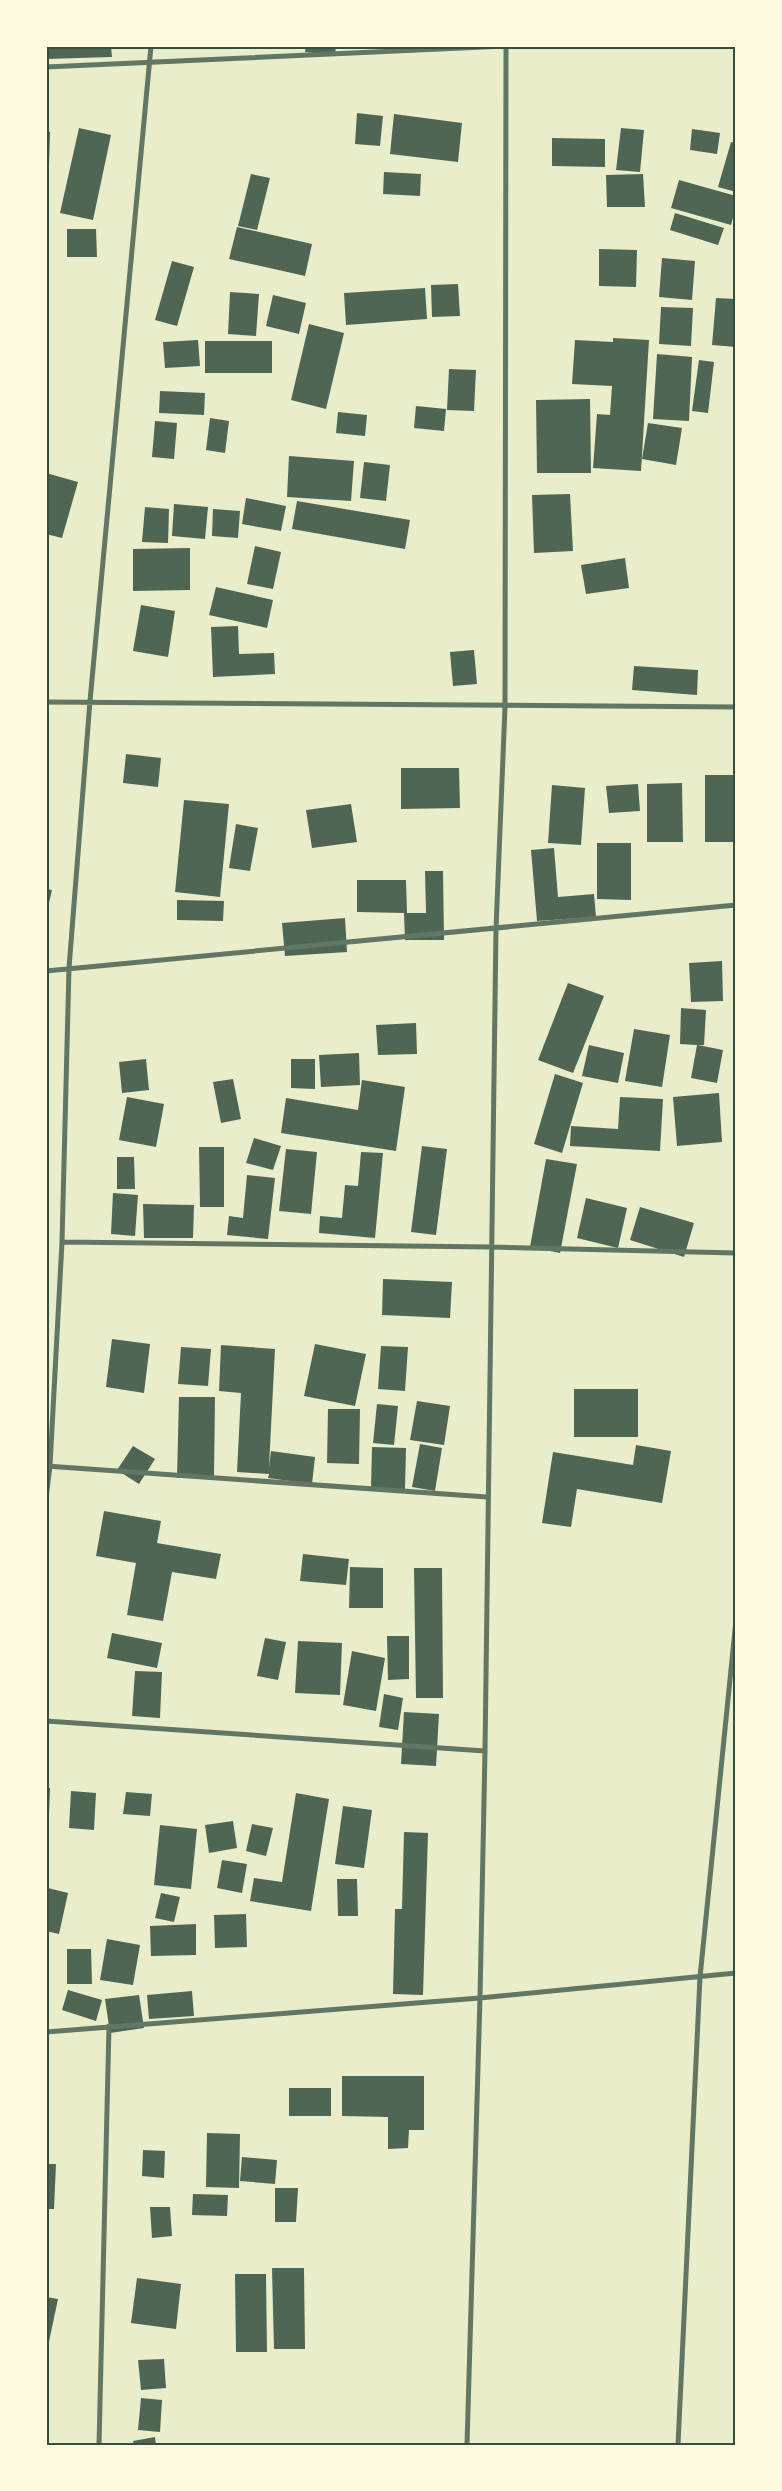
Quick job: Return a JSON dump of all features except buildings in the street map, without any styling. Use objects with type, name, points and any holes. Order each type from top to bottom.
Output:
[{"type":"street","points":[[46,1498],[62,1242],[69,968],[90,701],[151,46]]},
{"type":"street","points":[[46,67],[150,64],[506,46],[505,706],[496,929],[485,1751],[467,2445]]},
{"type":"street","points":[[46,702],[736,707]]},
{"type":"street","points":[[46,971],[736,905]]},
{"type":"street","points":[[62,1242],[736,1252]]},
{"type":"street","points":[[48,1466],[487,1497]]},
{"type":"street","points":[[678,2445],[700,1977],[736,1620]]},
{"type":"street","points":[[46,1721],[485,1751]]},
{"type":"street","points":[[46,2032],[480,1998],[736,1973]]},
{"type":"street","points":[[99,2445],[109,2026]]}]
